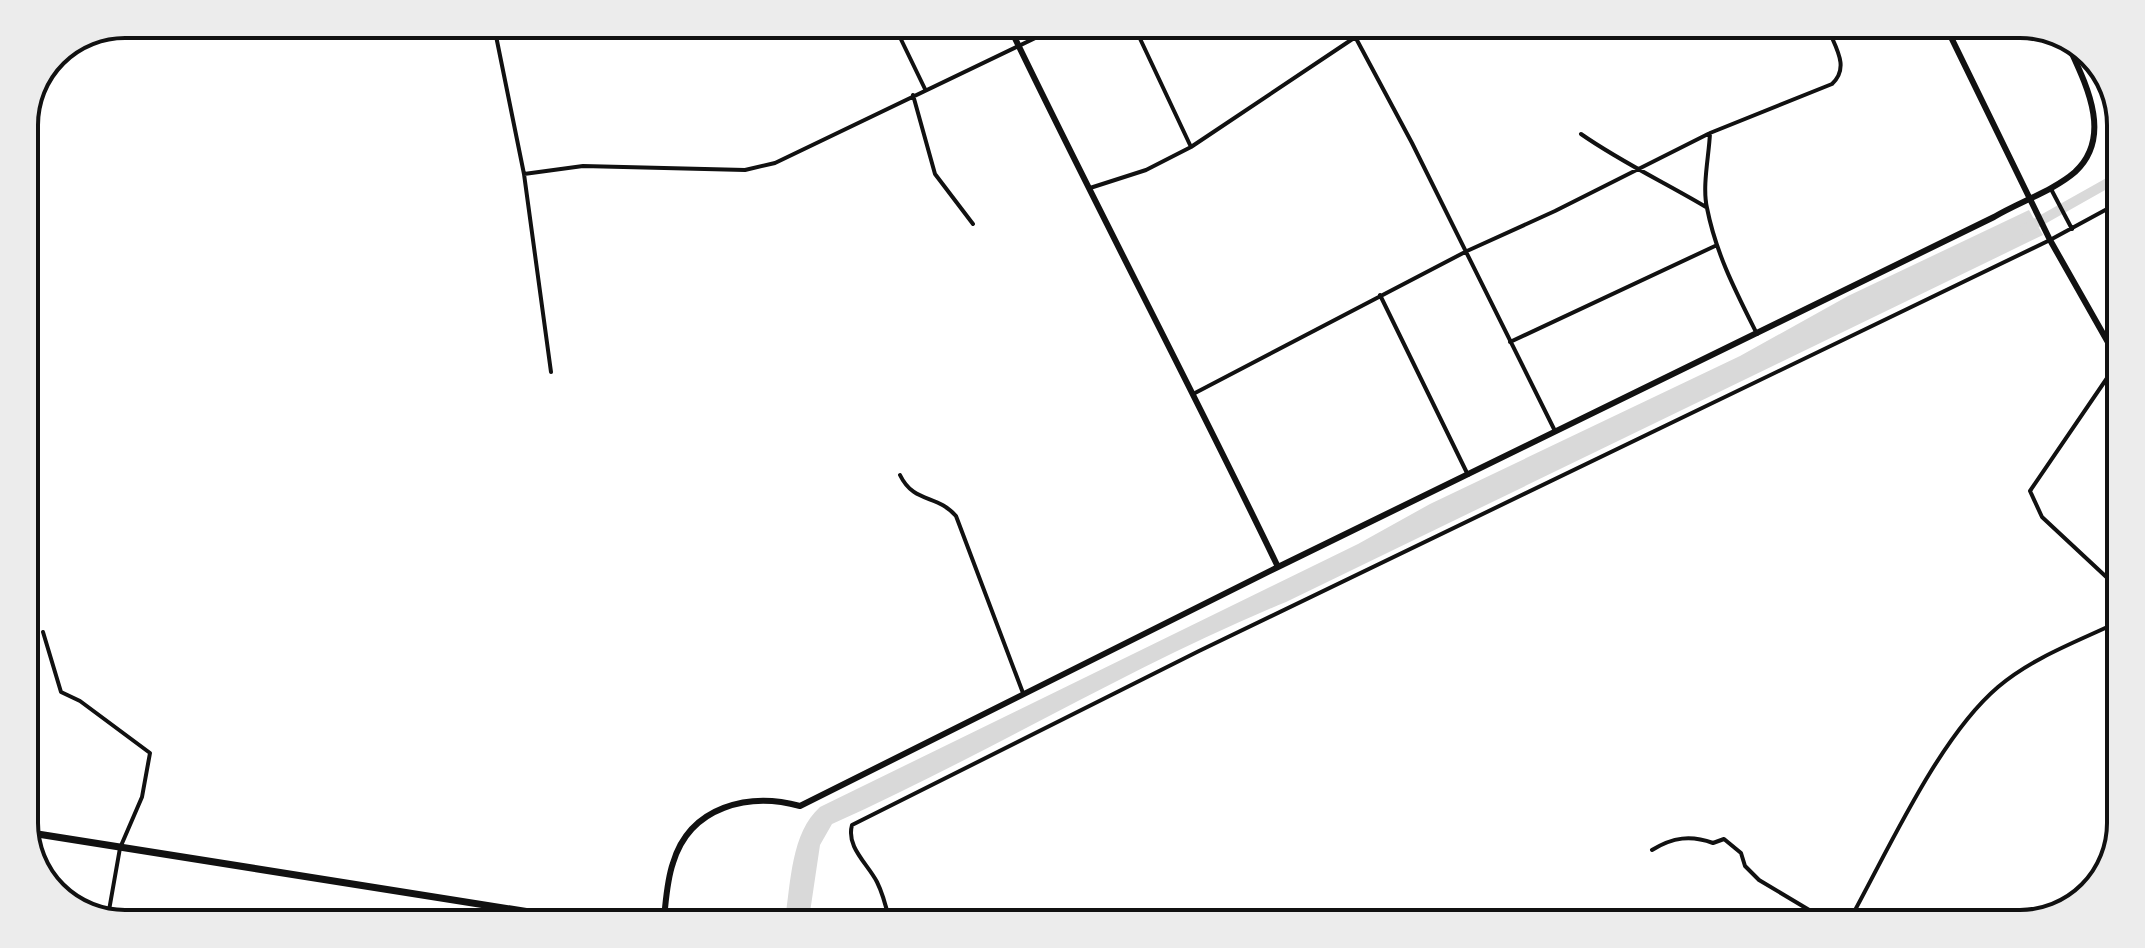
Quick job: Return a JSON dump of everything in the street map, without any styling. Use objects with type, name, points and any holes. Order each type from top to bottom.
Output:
[{"type":"main road","points":[[39,834],[520,910]]},
{"type":"street","points":[[496,38],[524,174],[551,372]]},
{"type":"street","points":[[900,38],[925,89]]},
{"type":"street","points":[[1015,38],[1086,189],[1195,393],[1278,567]]},
{"type":"street","points":[[524,174],[583,166],[745,170],[775,163],[1034,38]]},
{"type":"street","points":[[1140,38],[1191,147]]},
{"type":"street","points":[[1086,189],[1146,170],[1191,147],[1354,38],[1467,251],[1555,431]]},
{"type":"street","points":[[1195,393],[1467,251],[1710,133],[1832,84],[1841,76],[1842,65],[1832,38]]},
{"type":"street","points":[[1951,38],[2050,240],[2107,341]]},
{"type":"street","points":[[665,910],[672,864],[680,846],[712,810],[756,800],[778,800],[800,806],[1278,567],[1757,334],[2075,172],[2092,150],[2096,122],[2071,56]]},
{"type":"street","points":[[913,95],[935,174],[973,224]]},
{"type":"street","points":[[1710,133],[1706,207],[1714,225],[1715,246],[1757,334]]},
{"type":"street","points":[[1581,134],[1622,162],[1641,168],[1706,207]]},
{"type":"street","points":[[2050,187],[2072,229]]},
{"type":"street","points":[[886,910],[876,881],[855,851],[850,833],[852,825],[1199,651],[2050,240],[2107,209]]},
{"type":"street","points":[[1510,342],[1715,246]]},
{"type":"street","points":[[1380,295],[1468,475]]},
{"type":"street","points":[[2107,377],[2030,491],[2042,517],[2107,578]]},
{"type":"street","points":[[900,475],[906,488],[923,499],[944,502],[956,516],[1023,693]]},
{"type":"street","points":[[1855,910],[1942,756],[1996,689],[2026,666],[2107,627]]},
{"type":"street","points":[[43,632],[61,692],[80,701],[150,753],[142,797],[120,848],[109,908]]},
{"type":"street","points":[[1652,850],[1666,841],[1695,837],[1713,843],[1724,839],[1741,853],[1745,866],[1759,880],[1809,910]]},
{"type":"street","points":[[490,905],[490,910]]},
{"type":"shaded area","points":[[2029,210],[2043,235],[1286,602],[1171,654],[832,824],[820,845],[810,910],[786,910],[798,844],[810,818],[820,807],[1358,544],[1430,504],[1740,356],[1848,296]]},
{"type":"waterway","points":[[2024,230],[2107,183]]}]
